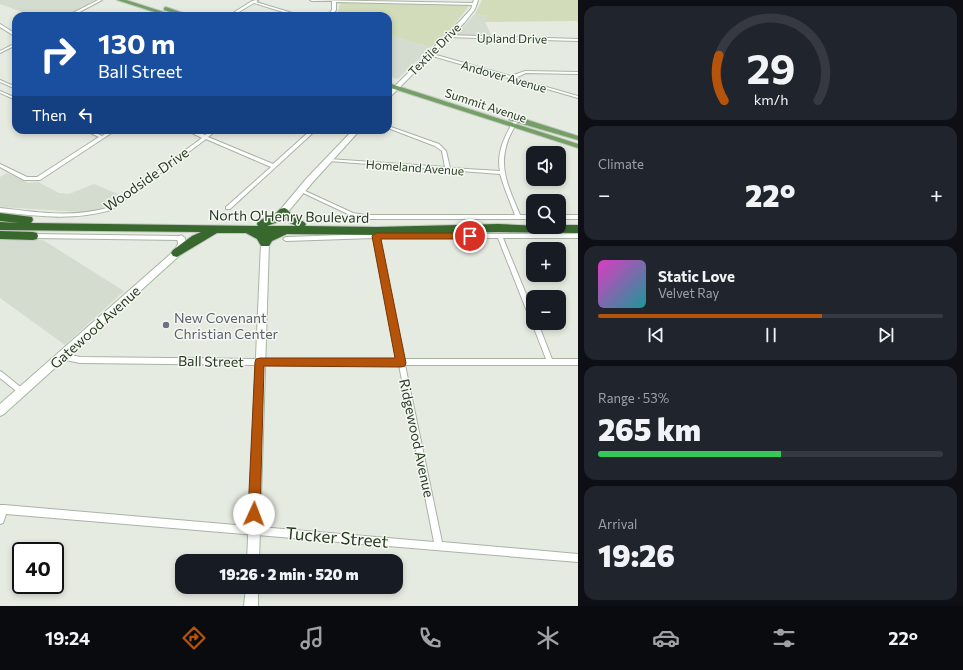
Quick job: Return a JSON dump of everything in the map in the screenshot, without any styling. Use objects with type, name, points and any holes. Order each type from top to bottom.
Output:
[{"type":"highway","points":[[262,224],[279,217],[284,211],[287,217],[301,224]]},
{"type":"highway","name":"North O'Henry Boulevard","points":[[0,218],[89,222],[262,224],[526,222]]},
{"type":"highway","points":[[566,222],[578,222]]},
{"type":"highway","name":"North O'Henry Boulevard","points":[[0,226],[248,230],[288,234],[578,229]]},
{"type":"highway","points":[[159,229],[174,233],[181,238]]},
{"type":"highway","points":[[177,253],[202,236],[227,230]]},
{"type":"highway","points":[[248,230],[258,234],[263,238],[265,243]]},
{"type":"highway","points":[[265,243],[268,238],[275,234],[288,234]]},
{"type":"highway","points":[[0,235],[33,236]]},
{"type":"main road","points":[[120,0],[160,12]]},
{"type":"main road","points":[[136,0],[174,12]]},
{"type":"main road","name":"Summit Avenue","points":[[392,81],[398,85],[515,122],[578,138]]},
{"type":"main road","name":"Summit Avenue","points":[[392,85],[398,85]]},
{"type":"main road","name":"Summit Avenue","points":[[515,122],[578,146]]},
{"type":"street","points":[[78,12],[100,0]]},
{"type":"street","points":[[237,12],[257,0]]},
{"type":"street","points":[[312,0],[476,2]]},
{"type":"street","points":[[333,12],[334,0]]},
{"type":"street","points":[[253,2],[287,12]]},
{"type":"street","name":"Textile Drive","points":[[392,92],[463,21],[473,9],[476,2]]},
{"type":"street","points":[[0,25],[12,33]]},
{"type":"street","name":"Upland Drive","points":[[447,36],[578,40]]},
{"type":"street","points":[[0,52],[12,46]]},
{"type":"street","name":"Andover Avenue","points":[[430,54],[578,97]]},
{"type":"street","points":[[511,78],[526,72],[578,74]]},
{"type":"street","points":[[0,81],[12,86]]},
{"type":"street","points":[[0,92],[12,97]]},
{"type":"street","points":[[515,122],[506,137],[502,149],[501,162],[502,173],[518,217]]},
{"type":"street","points":[[392,128],[437,145],[444,151],[448,169]]},
{"type":"street","points":[[95,134],[102,137]]},
{"type":"street","points":[[0,165],[23,177],[34,179],[41,177],[107,134]]},
{"type":"street","points":[[198,134],[273,166]]},
{"type":"street","name":"Woodside Drive","points":[[0,210],[55,215],[98,212],[109,209],[209,134]]},
{"type":"street","points":[[228,208],[309,134]]},
{"type":"street","points":[[284,211],[353,134]]},
{"type":"street","name":"Homeland Avenue","points":[[329,160],[502,173]]},
{"type":"street","points":[[301,191],[352,214],[365,217],[526,217]]},
{"type":"street","points":[[566,217],[578,217]]},
{"type":"street","points":[[288,234],[376,236],[578,236]]},
{"type":"street","points":[[33,236],[181,238],[182,244],[177,253]]},
{"type":"street","name":"Ridgewood Avenue","points":[[376,236],[439,546]]},
{"type":"street","points":[[500,236],[526,301]]},
{"type":"street","points":[[253,554],[265,243]]},
{"type":"street","name":"Gatewood Avenue","points":[[0,411],[177,253]]},
{"type":"street","points":[[537,330],[550,362]]},
{"type":"street","name":"Ball Street","points":[[61,356],[80,360],[401,363],[578,362]]},
{"type":"street","points":[[0,374],[22,392]]},
{"type":"street","points":[[0,520],[2,509]]},
{"type":"street","name":"Tucker Street","points":[[2,509],[578,558]]},
{"type":"street","points":[[251,606],[252,594]]},
{"type":"shaded area","points":[[0,0],[95,0],[72,12],[22,12],[0,4]]},
{"type":"shaded area","points":[[475,14],[487,16],[484,20],[492,37],[455,35]]},
{"type":"shaded area","points":[[392,36],[431,47],[398,79],[392,77]]},
{"type":"shaded area","points":[[7,173],[28,183],[38,182],[59,193],[69,194],[94,184],[120,195],[101,209],[83,212],[0,207],[0,177]]},
{"type":"shaded area","points":[[0,238],[43,240],[124,291],[65,345],[0,298]]},
{"type":"green space","points":[[482,0],[578,0],[578,23],[577,21],[485,22],[484,20],[487,16],[475,14]]},
{"type":"green space","points":[[340,2],[469,5],[454,25],[431,47],[392,36],[392,12],[338,12]]},
{"type":"place","name":"New Covenant Christian Center","points":[[166,325]]},
{"type":"route","points":[[254,514],[260,362],[401,363],[376,236],[470,236]]}]
